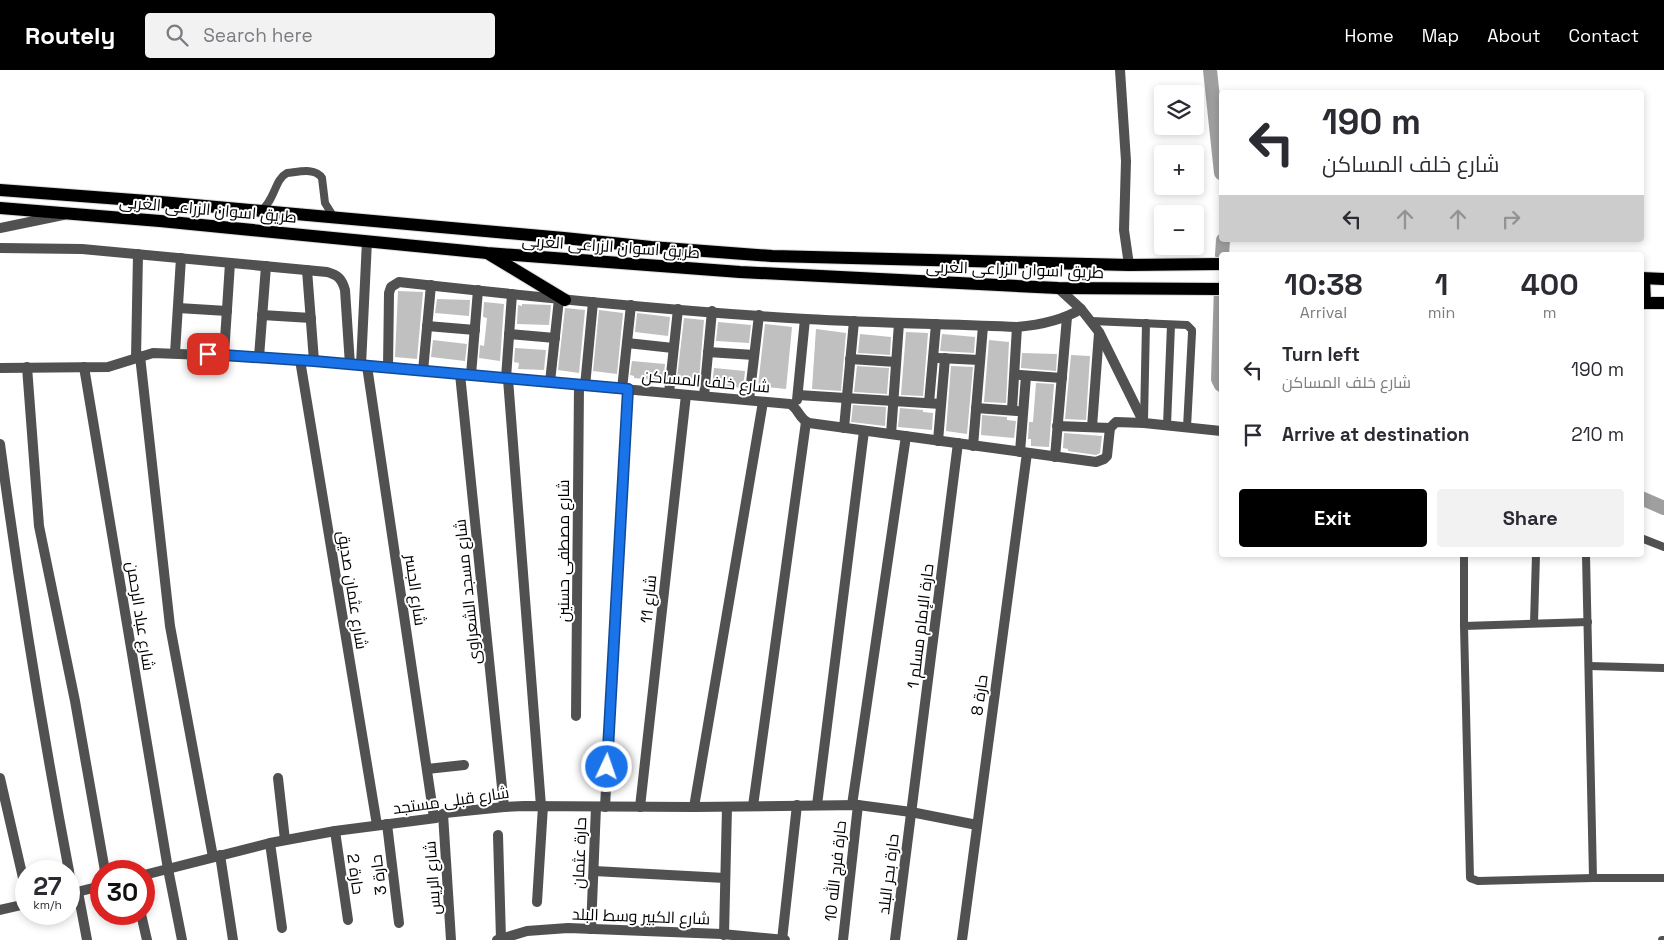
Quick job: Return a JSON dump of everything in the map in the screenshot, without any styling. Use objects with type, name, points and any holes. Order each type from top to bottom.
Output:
[{"type":"main road","name":"طريق اسوان الزراعى الغربى","points":[[0,190],[161,202],[334,219],[412,224],[651,247],[772,256],[1129,264],[1219,264]]},
{"type":"main road","points":[[160,220],[161,202]]},
{"type":"main road","name":"طريق اسوان الزراعى الغربى","points":[[0,208],[160,220],[486,253],[750,273],[1058,288],[1219,289]]},
{"type":"main road","points":[[410,245],[412,224]]},
{"type":"main road","points":[[486,253],[562,299]]},
{"type":"main road","points":[[1644,279],[1664,279]]},
{"type":"main road","points":[[1644,303],[1664,303]]},
{"type":"street","points":[[1120,70],[1126,161],[1124,230],[1129,264]]},
{"type":"street","points":[[0,228],[70,214]]},
{"type":"street","name":"شارع الجسر","points":[[367,241],[364,366],[427,768],[439,816]]},
{"type":"street","points":[[0,248],[82,249],[334,274],[343,282],[350,364]]},
{"type":"street","points":[[138,254],[138,357],[170,626],[233,940]]},
{"type":"street","points":[[175,353],[181,258]]},
{"type":"street","points":[[224,355],[230,263]]},
{"type":"street","points":[[259,357],[266,266]]},
{"type":"street","points":[[307,270],[314,361]]},
{"type":"street","points":[[388,368],[389,293],[391,287],[399,282],[678,309],[805,319],[899,323],[1034,326],[1067,317],[1081,309]]},
{"type":"street","points":[[423,371],[431,285]]},
{"type":"street","points":[[1058,288],[1081,309],[1099,332],[1144,423]]},
{"type":"street","points":[[471,375],[478,290]]},
{"type":"street","points":[[512,294],[507,379],[542,806],[537,902]]},
{"type":"street","points":[[550,382],[562,299]]},
{"type":"street","name":"شارع مصطفى حسنين","points":[[576,716],[582,386],[593,302]]},
{"type":"street","name":"حارة عثمان","points":[[597,940],[595,929],[594,871],[600,807],[627,343],[631,305]]},
{"type":"street","points":[[178,308],[227,311]]},
{"type":"street","points":[[669,393],[678,309]]},
{"type":"street","points":[[704,396],[712,311]]},
{"type":"street","points":[[262,315],[311,318]]},
{"type":"street","points":[[749,400],[759,315]]},
{"type":"street","points":[[1054,457],[1067,317]]},
{"type":"street","points":[[753,806],[806,422],[797,408],[805,319]]},
{"type":"street","points":[[844,428],[854,321]]},
{"type":"street","points":[[891,434],[899,323]]},
{"type":"street","points":[[929,403],[936,324]]},
{"type":"street","points":[[427,326],[475,330]]},
{"type":"street","points":[[973,446],[983,326]]},
{"type":"street","points":[[1012,410],[1017,327]]},
{"type":"street","points":[[1092,427],[1099,332]]},
{"type":"street","points":[[509,334],[555,338]]},
{"type":"street","points":[[627,343],[674,348]]},
{"type":"street","points":[[708,352],[754,355]]},
{"type":"street","name":"شارع خلف المساكن","points":[[0,368],[116,365],[153,353],[224,355],[350,364],[749,400],[790,404],[797,408]]},
{"type":"street","points":[[933,357],[980,360]]},
{"type":"street","points":[[938,441],[945,358]]},
{"type":"street","name":"شارع عثمان صديق","points":[[300,360],[382,825]]},
{"type":"street","points":[[850,360],[896,362]]},
{"type":"street","points":[[27,367],[39,526],[75,701],[103,860]]},
{"type":"street","name":"شارع عباد الرحمن","points":[[84,367],[168,869],[182,940]]},
{"type":"street","name":"شارع مسجد الشعراوى","points":[[460,374],[504,806]]},
{"type":"street","points":[[1014,375],[1062,378]]},
{"type":"street","name":"حارة 8","points":[[962,940],[1024,453],[1023,411],[1026,376]]},
{"type":"street","name":"شارع 11","points":[[640,807],[686,395]]},
{"type":"street","points":[[798,395],[941,404]]},
{"type":"street","points":[[694,807],[763,402]]},
{"type":"street","points":[[976,408],[1023,411]]},
{"type":"street","points":[[806,422],[1100,462],[1108,451],[1110,428],[1116,422],[1219,431]]},
{"type":"street","points":[[1057,426],[1110,428]]},
{"type":"street","points":[[817,805],[864,430]]},
{"type":"street","name":"حارة فرج الله 10","points":[[843,940],[855,805],[906,436]]},
{"type":"street","name":"حارة الإمام مسلم 1","points":[[911,812],[958,443]]},
{"type":"street","points":[[0,444],[20,592],[48,764],[67,860]]},
{"type":"street","points":[[427,768],[464,765]]},
{"type":"street","points":[[0,778],[19,860]]},
{"type":"street","points":[[278,778],[285,840]]},
{"type":"street","points":[[783,940],[797,805]]},
{"type":"street","name":"شارع قبلى مستجد","points":[[155,872],[270,842],[504,806],[728,807],[855,805],[911,812],[977,825]]},
{"type":"street","points":[[723,936],[728,807]]},
{"type":"street","name":"حارة بحر البلد","points":[[895,940],[911,812]]},
{"type":"street","name":"شارع الريس","points":[[439,816],[452,940]]},
{"type":"street","name":"حارة 3","points":[[382,825],[399,923]]},
{"type":"street","name":"حارة 2","points":[[335,831],[348,920]]},
{"type":"street","points":[[498,834],[499,939]]},
{"type":"street","points":[[270,842],[282,928]]},
{"type":"street","points":[[594,871],[726,878]]},
{"type":"street","points":[[0,910],[15,907]]},
{"type":"street","points":[[80,916],[87,940]]},
{"type":"street","points":[[144,925],[147,940]]},
{"type":"street","name":"شارع الكبير وسط البلد","points":[[499,939],[595,929],[679,937],[723,936],[783,940]]},
{"type":"lane","points":[[260,212],[273,198],[278,181],[283,175],[286,173],[313,171],[320,174],[322,178],[325,203],[334,219]]},
{"type":"lane","points":[[1091,321],[1171,324],[1187,326],[1192,330],[1187,427]]},
{"type":"lane","points":[[1144,423],[1146,323]]},
{"type":"lane","points":[[1168,425],[1171,324]]},
{"type":"lane","points":[[1644,539],[1664,547]]},
{"type":"lane","points":[[1464,557],[1470,878],[1478,882],[1593,878],[1664,878]]},
{"type":"lane","points":[[1534,623],[1536,557]]},
{"type":"lane","points":[[1586,557],[1593,878]]},
{"type":"lane","points":[[1464,626],[1588,622]]},
{"type":"lane","points":[[1589,666],[1664,668]]},
{"type":"building","points":[[398,291],[423,292],[417,359],[395,357]]},
{"type":"building","points":[[437,299],[470,300],[469,316],[435,313]]},
{"type":"building","points":[[484,302],[504,304],[500,361],[479,358],[480,345],[484,346],[487,318],[483,317]]},
{"type":"building","points":[[522,304],[551,305],[549,325],[517,324],[518,305],[522,306]]},
{"type":"building","points":[[565,308],[585,310],[579,373],[558,370]]},
{"type":"building","points":[[599,310],[623,313],[617,374],[593,371]]},
{"type":"building","points":[[637,313],[670,317],[668,336],[635,332]]},
{"type":"building","points":[[684,318],[704,320],[699,380],[677,378]]},
{"type":"building","points":[[718,322],[751,325],[749,343],[716,341]]},
{"type":"building","points":[[765,324],[792,327],[786,389],[758,386]]},
{"type":"building","points":[[816,329],[846,333],[841,391],[812,389]]},
{"type":"building","points":[[906,332],[928,333],[923,396],[901,395]]},
{"type":"building","points":[[860,334],[891,337],[890,355],[858,353]]},
{"type":"building","points":[[942,334],[975,337],[974,353],[940,351]]},
{"type":"building","points":[[433,340],[467,344],[465,361],[431,357]]},
{"type":"building","points":[[989,340],[1009,342],[1006,403],[984,402]]},
{"type":"building","points":[[515,348],[546,350],[544,370],[518,369],[519,363],[514,362]]},
{"type":"building","points":[[1022,353],[1057,354],[1056,371],[1021,368]]},
{"type":"building","points":[[1071,355],[1090,356],[1086,420],[1065,419]]},
{"type":"building","points":[[632,361],[665,364],[663,381],[634,378],[634,376],[630,375]]},
{"type":"building","points":[[857,366],[889,368],[887,394],[854,392]]},
{"type":"building","points":[[951,366],[973,367],[967,434],[946,431]]},
{"type":"building","points":[[714,368],[745,371],[743,388],[712,385]]},
{"type":"building","points":[[1036,383],[1054,384],[1049,447],[1031,446],[1031,439],[1028,439],[1029,422],[1033,422]]},
{"type":"building","points":[[853,405],[886,407],[885,426],[851,422]]},
{"type":"building","points":[[900,408],[933,413],[932,430],[898,427]]},
{"type":"building","points":[[982,415],[1007,417],[1007,420],[1016,421],[1014,438],[981,435]]},
{"type":"building","points":[[1064,433],[1102,436],[1100,453],[1096,455],[1068,451],[1068,449],[1063,448]]},
{"type":"waterway","points":[[1210,70],[1219,154]]},
{"type":"waterway","points":[[1222,252],[1223,242]]},
{"type":"waterway","points":[[1219,349],[1219,381]]},
{"type":"waterway","points":[[1644,499],[1664,508]]},
{"type":"route","points":[[208,354],[314,361],[628,389],[607,767]]}]
